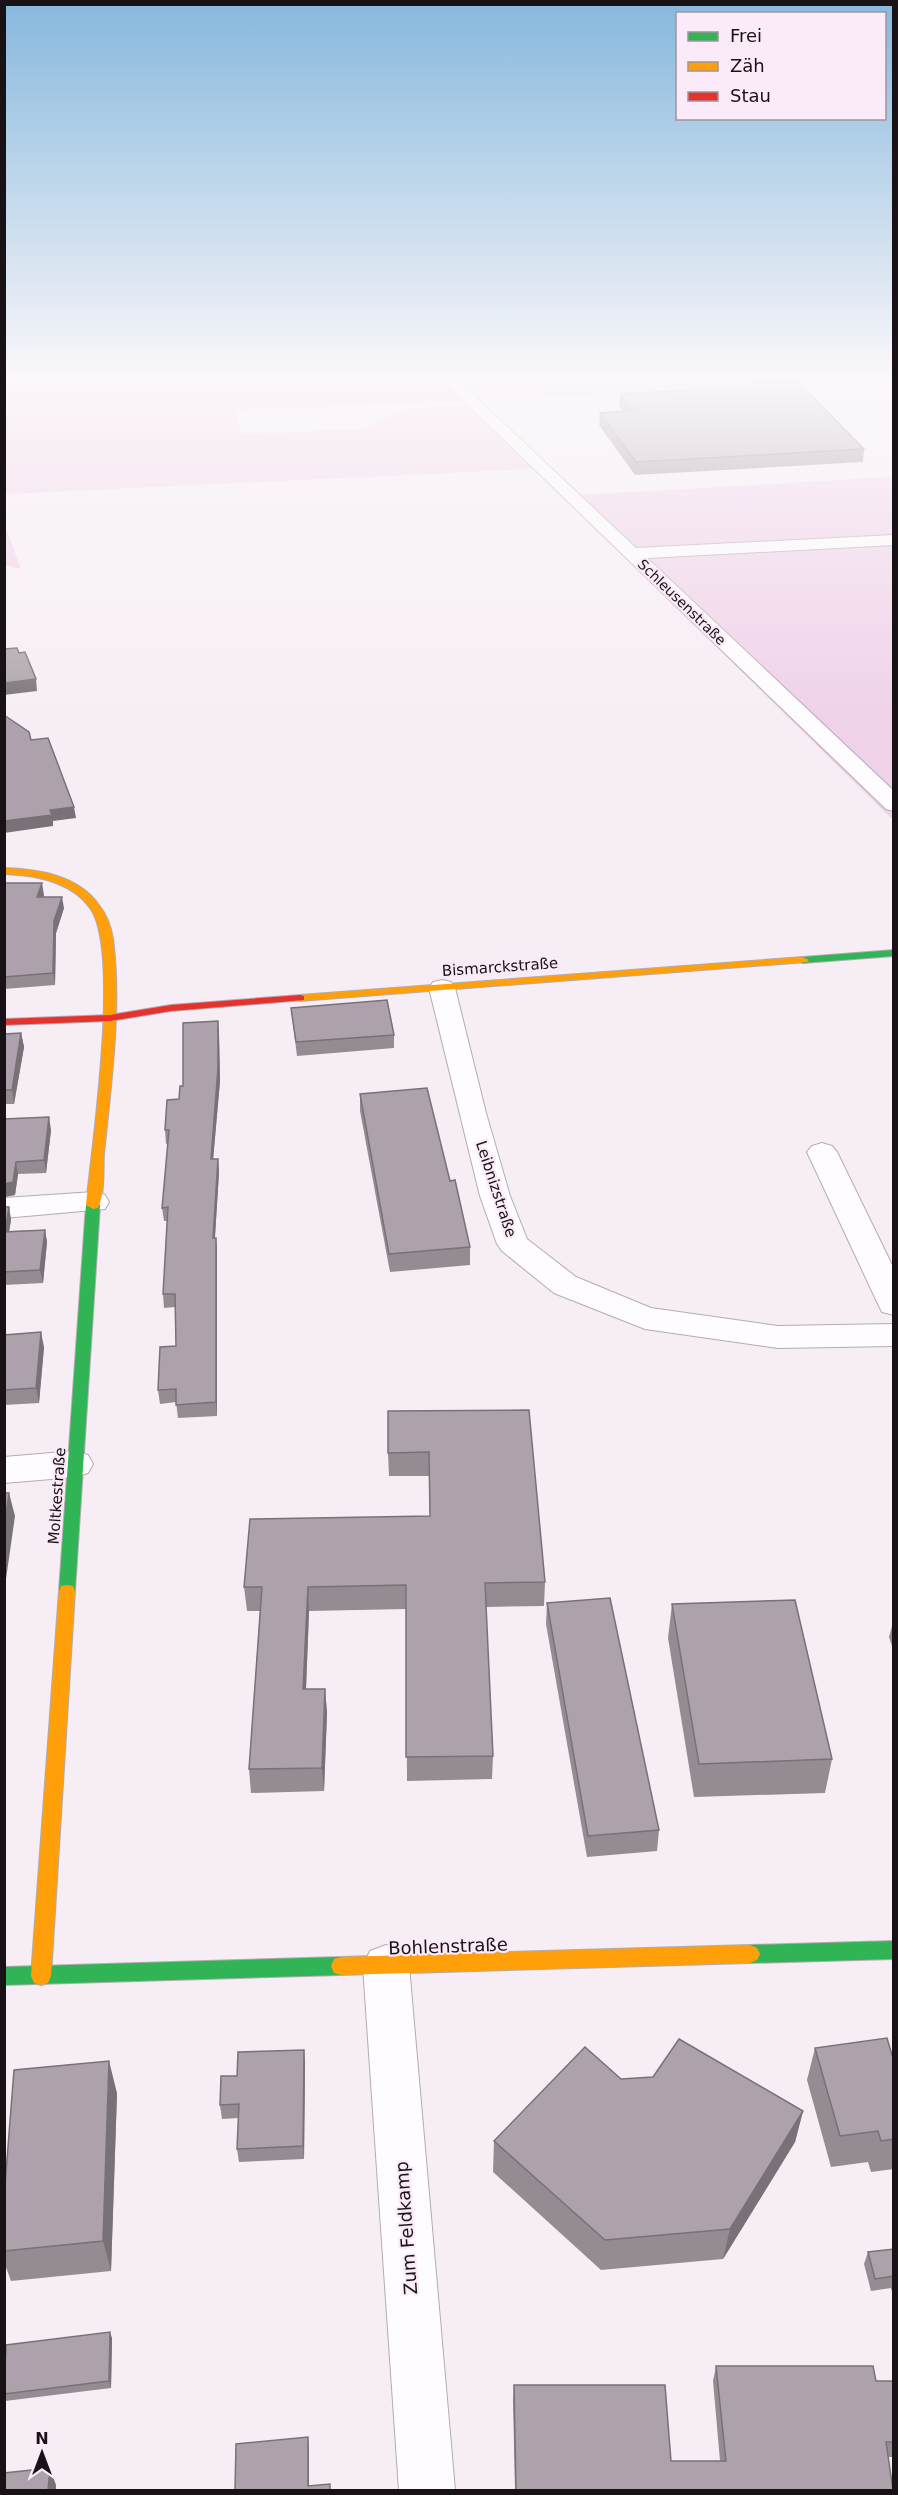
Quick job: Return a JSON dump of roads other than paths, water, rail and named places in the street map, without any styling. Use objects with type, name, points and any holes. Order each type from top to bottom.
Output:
[{"type":"street","name":"Schleusenstraße","points":[[565,490],[894,804]]},
{"type":"street","points":[[632,554],[894,540]]},
{"type":"street","name":"Moltkestraße","points":[[4,871],[43,874],[62,880],[82,892],[98,909],[107,933],[110,1018],[75,1464],[41,1976]]},
{"type":"street","name":"Bismarckstraße","points":[[4,1022],[110,1018],[171,1008],[894,953]]},
{"type":"street","name":"Leibnizstraße","points":[[442,988],[495,1197],[513,1244],[564,1285],[645,1318],[778,1337],[894,1335]]},
{"type":"street","points":[[822,1152],[894,1304]]},
{"type":"street","points":[[4,1208],[94,1202]]},
{"type":"street","points":[[4,1470],[75,1464]]},
{"type":"street","name":"Bohlenstraße","points":[[4,1976],[894,1950]]},
{"type":"street","name":"Zum Feldkamp","points":[[386,1966],[427,2490]]}]
